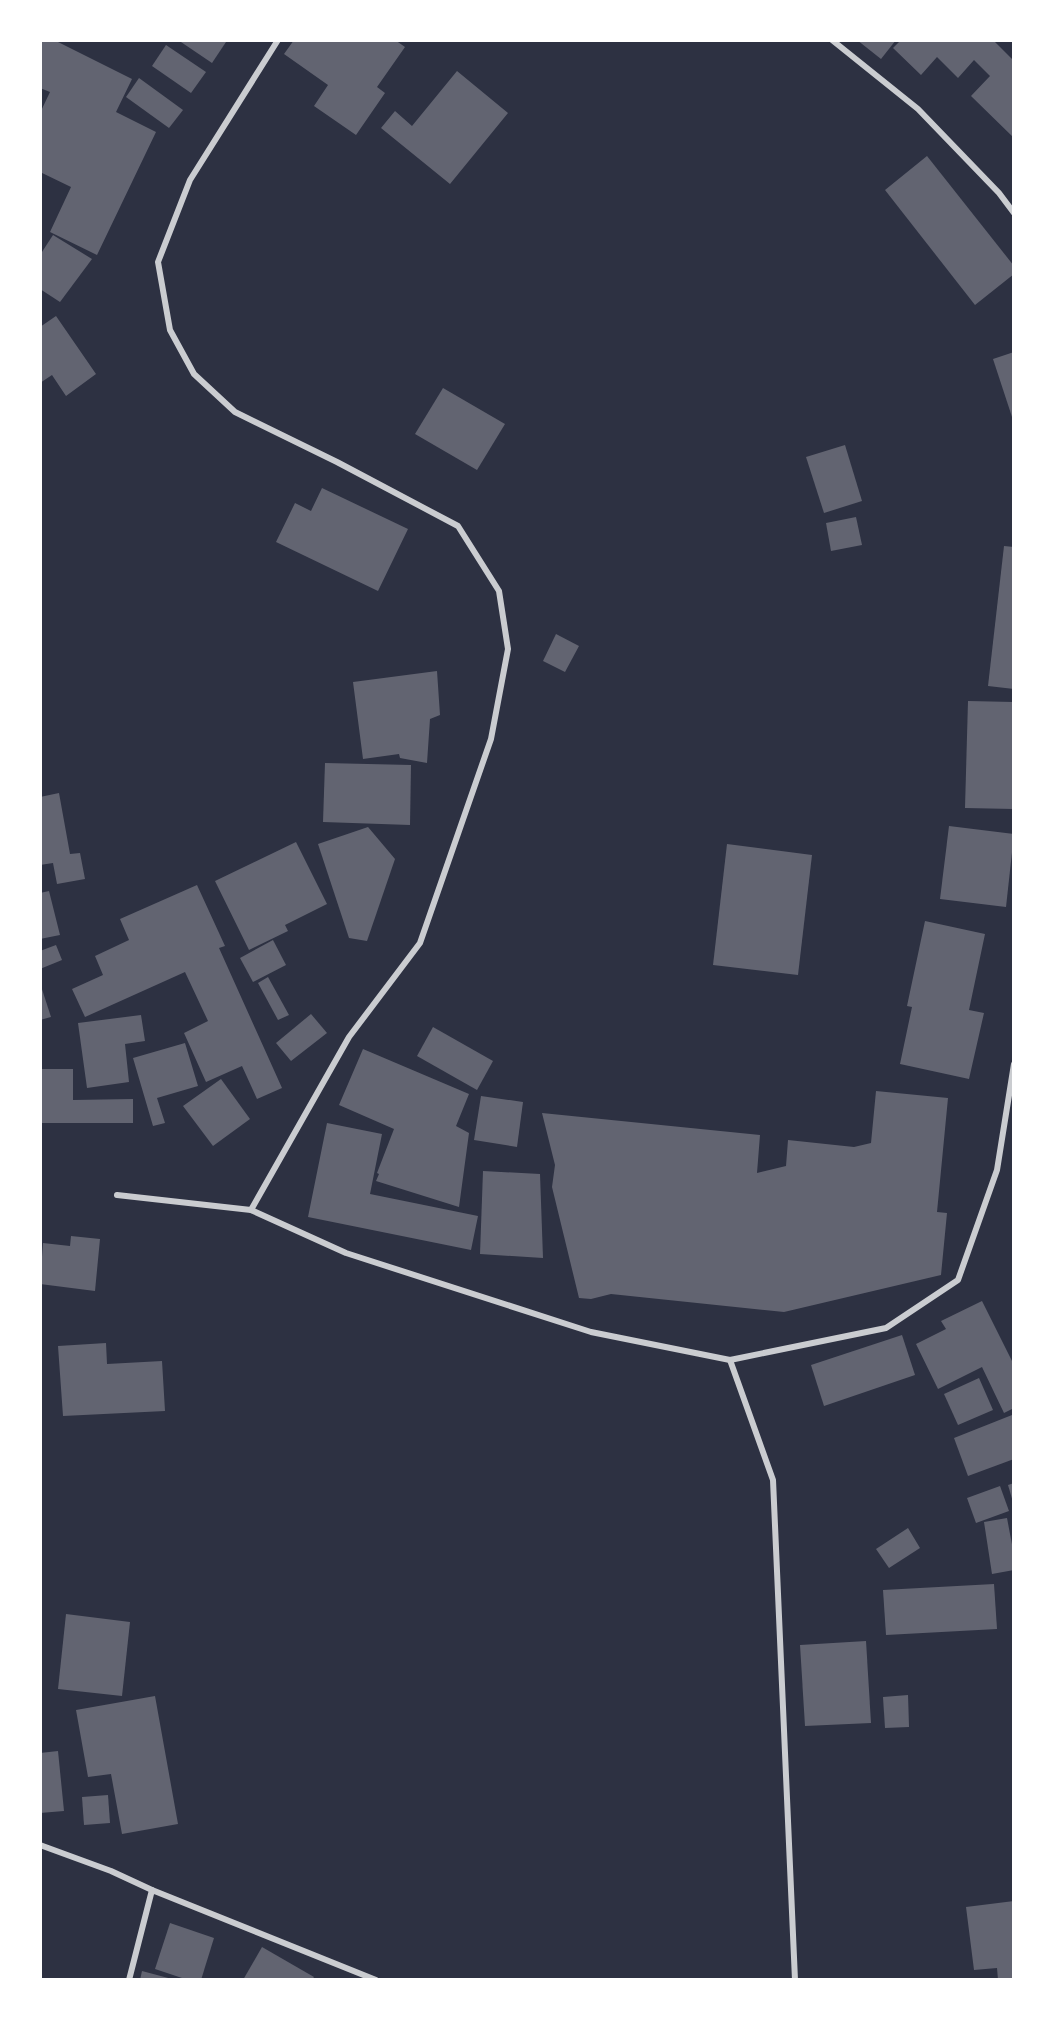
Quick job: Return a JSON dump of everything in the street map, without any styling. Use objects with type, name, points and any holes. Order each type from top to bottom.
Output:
[{"type":"street","points":[[251,1210],[349,1037],[420,943],[491,739],[508,649],[499,591],[458,526],[337,462],[235,412],[194,374],[170,330],[158,262],[190,180],[278,40]]},
{"type":"street","points":[[832,40],[918,109],[999,193],[1014,213]]},
{"type":"street","points":[[117,1195],[251,1210],[346,1253],[591,1332],[730,1360],[886,1328],[958,1280],[997,1170],[1014,1064]]},
{"type":"street","points":[[730,1360],[773,1480],[795,1980]]},
{"type":"street","points":[[40,1845],[111,1871],[152,1890],[366,1978],[376,1980]]},
{"type":"street","points":[[129,1980],[152,1890]]},
{"type":"building","points":[[40,40],[54,40],[132,79],[116,112],[156,132],[97,255],[50,232],[71,187],[40,172],[40,113],[50,92],[40,88]]},
{"type":"building","points":[[178,40],[223,40],[226,42],[212,63]]},
{"type":"building","points":[[294,40],[395,40],[405,47],[377,87],[385,93],[356,135],[314,106],[328,85],[284,54]]},
{"type":"building","points":[[857,40],[896,40],[881,59]]},
{"type":"building","points":[[901,40],[993,40],[1014,61],[1014,138],[971,96],[990,76],[974,60],[958,78],[937,57],[921,75],[893,48]]},
{"type":"building","points":[[166,45],[206,72],[191,93],[152,66]]},
{"type":"building","points":[[457,71],[508,113],[450,184],[381,128],[395,111],[412,126]]},
{"type":"building","points":[[139,78],[183,110],[169,128],[126,97]]},
{"type":"building","points":[[927,156],[1014,266],[1014,274],[975,305],[885,190]]},
{"type":"building","points":[[53,235],[92,259],[60,302],[40,289],[40,255]]},
{"type":"building","points":[[56,316],[96,374],[66,396],[52,375],[40,383],[40,327]]},
{"type":"building","points":[[1014,352],[1014,420],[1013,420],[993,359]]},
{"type":"building","points":[[443,388],[505,424],[477,470],[415,434]]},
{"type":"building","points":[[845,445],[862,501],[824,513],[806,457]]},
{"type":"building","points":[[322,488],[408,529],[378,591],[276,542],[295,503],[311,511]]},
{"type":"building","points":[[856,517],[862,545],[831,551],[826,523]]},
{"type":"building","points":[[1004,546],[1014,547],[1014,689],[988,686]]},
{"type":"building","points":[[556,634],[579,646],[565,672],[543,661]]},
{"type":"building","points":[[437,671],[440,715],[430,719],[427,763],[400,758],[399,754],[363,759],[353,682]]},
{"type":"building","points":[[968,701],[1014,702],[1014,809],[965,808]]},
{"type":"building","points":[[325,763],[411,765],[410,825],[323,822]]},
{"type":"building","points":[[59,793],[70,854],[80,853],[85,879],[57,884],[53,863],[40,865],[40,797]]},
{"type":"building","points":[[949,826],[1014,834],[1006,907],[940,899]]},
{"type":"building","points":[[368,827],[395,859],[367,941],[349,938],[318,844]]},
{"type":"building","points":[[296,842],[327,904],[285,925],[288,931],[249,950],[215,881]]},
{"type":"building","points":[[727,844],[812,855],[798,975],[713,965]]},
{"type":"building","points":[[197,885],[225,946],[219,948],[282,1088],[257,1099],[242,1066],[206,1082],[184,1033],[208,1021],[185,972],[85,1017],[72,989],[103,975],[95,956],[129,940],[120,919]]},
{"type":"building","points":[[49,891],[60,935],[40,939],[40,893]]},
{"type":"building","points":[[925,921],[985,934],[969,1010],[984,1013],[969,1079],[900,1064],[912,1007],[907,1006]]},
{"type":"building","points":[[273,940],[286,965],[253,982],[240,958]]},
{"type":"building","points":[[56,945],[62,960],[40,969],[40,951]]},
{"type":"building","points":[[268,977],[289,1015],[278,1020],[258,983]]},
{"type":"building","points":[[40,983],[51,1017],[40,1020]]},
{"type":"building","points":[[311,1014],[327,1033],[291,1061],[276,1043]]},
{"type":"building","points":[[141,1015],[145,1041],[125,1044],[129,1082],[87,1088],[78,1023]]},
{"type":"building","points":[[433,1027],[493,1061],[477,1090],[417,1056]]},
{"type":"building","points":[[185,1043],[198,1086],[157,1098],[165,1123],[153,1126],[133,1058]]},
{"type":"building","points":[[363,1049],[469,1094],[456,1126],[469,1133],[459,1207],[376,1181],[394,1129],[339,1105]]},
{"type":"building","points":[[40,1069],[73,1069],[73,1100],[133,1099],[133,1123],[40,1123]]},
{"type":"building","points":[[221,1079],[250,1119],[213,1146],[183,1106]]},
{"type":"building","points":[[876,1091],[948,1098],[937,1212],[947,1213],[941,1275],[784,1312],[611,1294],[591,1299],[579,1298],[552,1187],[555,1165],[542,1113],[760,1135],[757,1173],[786,1166],[788,1140],[854,1147],[871,1143]]},
{"type":"building","points":[[481,1096],[523,1102],[517,1147],[474,1140]]},
{"type":"building","points":[[327,1123],[382,1134],[370,1194],[478,1216],[471,1250],[308,1217]]},
{"type":"building","points":[[483,1171],[540,1174],[543,1258],[480,1254]]},
{"type":"building","points":[[71,1236],[100,1239],[95,1291],[40,1284],[43,1243],[70,1246]]},
{"type":"building","points":[[982,1301],[1014,1365],[1014,1408],[1004,1413],[982,1367],[938,1389],[916,1344],[946,1329],[941,1321]]},
{"type":"building","points":[[902,1335],[915,1375],[824,1406],[811,1365]]},
{"type":"building","points":[[106,1343],[107,1364],[162,1361],[165,1411],[63,1416],[58,1346]]},
{"type":"building","points":[[979,1378],[993,1410],[958,1425],[944,1394]]},
{"type":"building","points":[[1012,1415],[1014,1459],[968,1476],[954,1438]]},
{"type":"building","points":[[1014,1483],[1014,1501],[1013,1502],[1008,1485]]},
{"type":"building","points":[[1000,1486],[1009,1511],[976,1523],[967,1498]]},
{"type":"building","points":[[1007,1518],[1014,1555],[1014,1570],[992,1574],[984,1522]]},
{"type":"building","points":[[908,1528],[920,1548],[889,1568],[876,1549]]},
{"type":"building","points":[[994,1584],[997,1629],[886,1635],[883,1590]]},
{"type":"building","points":[[66,1614],[130,1622],[122,1696],[58,1689]]},
{"type":"building","points":[[866,1641],[871,1723],[805,1726],[800,1645]]},
{"type":"building","points":[[908,1695],[909,1727],[885,1728],[883,1697]]},
{"type":"building","points":[[155,1696],[178,1824],[122,1834],[111,1774],[88,1777],[76,1710]]},
{"type":"building","points":[[58,1751],[64,1811],[40,1813],[40,1753]]},
{"type":"building","points":[[108,1795],[110,1823],[84,1825],[82,1797]]},
{"type":"building","points":[[1014,1901],[1014,1980],[998,1980],[997,1968],[974,1970],[966,1907]]},
{"type":"building","points":[[170,1923],[214,1938],[201,1980],[188,1980],[155,1969]]},
{"type":"building","points":[[262,1947],[314,1977],[312,1980],[243,1980]]},
{"type":"building","points":[[142,1971],[172,1979],[172,1980],[140,1980]]}]
